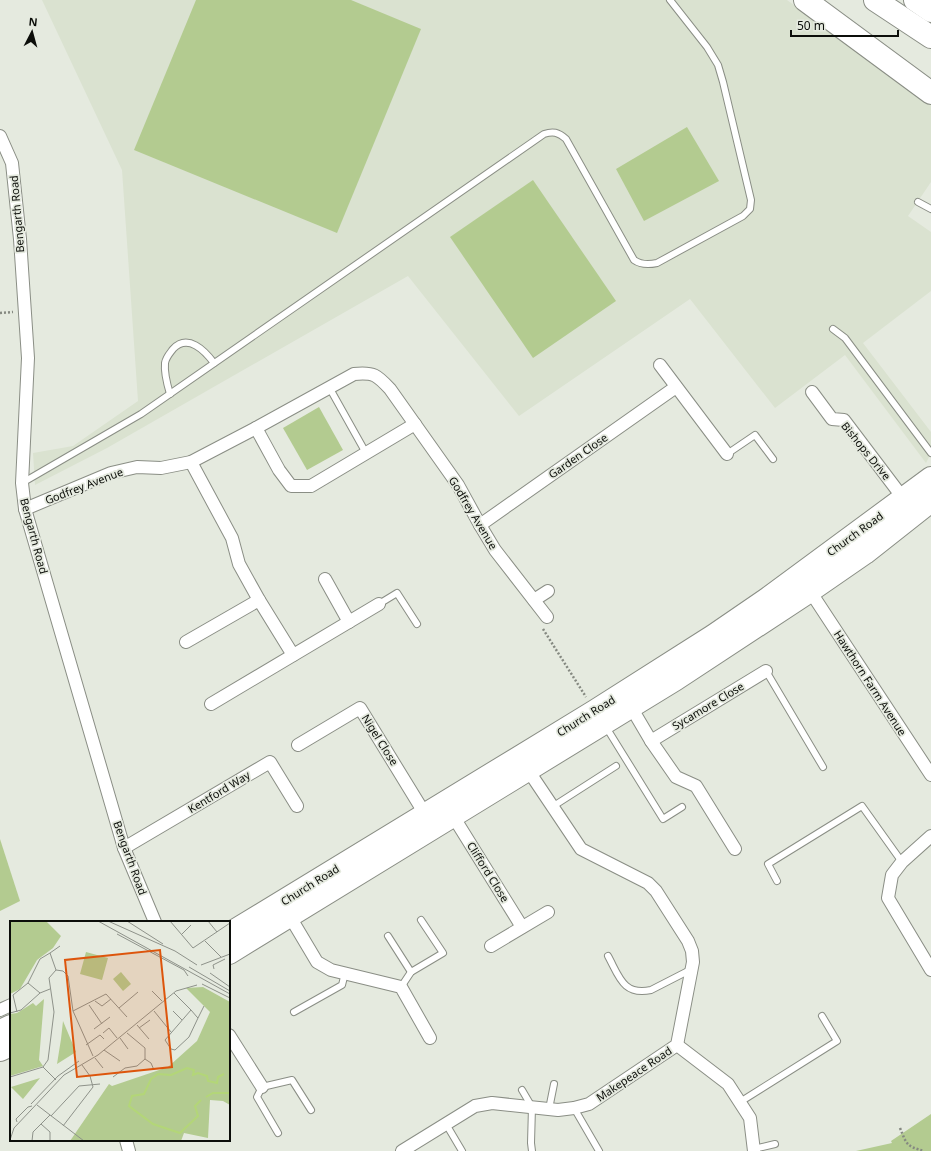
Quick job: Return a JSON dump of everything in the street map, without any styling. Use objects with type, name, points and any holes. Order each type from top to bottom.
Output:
[{"type":"highway","points":[[806,0],[931,93]]},
{"type":"highway","points":[[875,0],[931,37]]},
{"type":"highway","points":[[915,0],[931,11]]},
{"type":"highway","name":"Church Road","points":[[230,933],[606,704],[713,636],[767,599],[931,478]]},
{"type":"highway","name":"Church Road","points":[[230,952],[604,724],[715,654],[866,552],[931,501]]},
{"type":"highway","points":[[0,1031],[10,1026]]},
{"type":"highway","points":[[0,1050],[10,1045]]},
{"type":"street","name":"Bengarth Road","points":[[0,136],[12,163],[20,239],[28,358],[22,483],[25,509],[124,848],[155,921]]},
{"type":"street","points":[[660,365],[727,454]]},
{"type":"street","name":"Godfrey Avenue","points":[[25,509],[111,473],[137,467],[161,468],[191,462],[354,374],[368,372],[380,378],[390,389],[458,485],[496,550],[547,617]]},
{"type":"street","name":"Garden Close","points":[[480,525],[676,387]]},
{"type":"street","name":"Bishops Drive","points":[[812,392],[832,419],[844,420],[903,498]]},
{"type":"street","points":[[256,428],[279,470],[291,486],[312,486],[415,424]]},
{"type":"street","points":[[191,462],[232,538],[239,564],[293,655]]},
{"type":"street","points":[[325,580],[349,622]]},
{"type":"street","points":[[534,600],[548,591]]},
{"type":"street","name":"Hawthorn Farm Avenue","points":[[810,591],[931,775]]},
{"type":"street","points":[[186,642],[259,600]]},
{"type":"street","points":[[211,704],[379,604]]},
{"type":"street","name":"Sycamore Close","points":[[651,741],[766,671]]},
{"type":"street","points":[[631,707],[651,741],[676,777],[696,786],[735,849]]},
{"type":"street","name":"Nigel Close","points":[[298,745],[360,708],[425,814]]},
{"type":"street","name":"Kentford Way","points":[[124,848],[270,762],[297,806]]},
{"type":"street","name":"Makepeace Road","points":[[402,1151],[475,1106],[492,1103],[558,1110],[589,1104],[677,1045],[693,962],[692,951],[688,941],[656,891],[648,883],[581,849],[528,770]]},
{"type":"street","name":"Clifford Close","points":[[453,816],[522,928]]},
{"type":"street","points":[[931,836],[902,862],[892,875],[888,898],[931,970]]},
{"type":"street","points":[[491,946],[548,912]]},
{"type":"street","points":[[289,916],[317,962],[331,970],[400,987],[430,1038]]},
{"type":"street","points":[[0,1010],[10,1005]]},
{"type":"street","points":[[230,1037],[262,1087]]},
{"type":"street","points":[[677,1045],[728,1084],[750,1118],[754,1150]]},
{"type":"street","points":[[126,1141],[130,1151]]},
{"type":"lane","points":[[22,483],[141,414],[544,134],[551,132],[559,133],[566,138],[634,260],[639,264],[648,265],[657,263],[743,216],[750,209],[751,200],[718,65],[707,47],[670,0]]},
{"type":"lane","points":[[918,202],[931,209]]},
{"type":"lane","points":[[833,330],[845,338],[931,453]]},
{"type":"lane","points":[[170,394],[165,375],[166,362],[169,354],[175,347],[190,343],[199,347],[214,363]]},
{"type":"lane","points":[[330,387],[366,453]]},
{"type":"lane","points":[[727,454],[755,435],[773,458]]},
{"type":"lane","points":[[379,604],[397,594],[417,624]]},
{"type":"lane","points":[[766,671],[823,767]]},
{"type":"lane","points":[[604,724],[663,819],[682,807]]},
{"type":"lane","points":[[552,807],[616,766]]},
{"type":"lane","points":[[777,881],[768,864],[862,806],[902,862]]},
{"type":"lane","points":[[400,987],[411,972],[443,953],[421,920]]},
{"type":"lane","points":[[388,936],[411,972]]},
{"type":"lane","points":[[608,956],[626,987],[637,991],[645,992],[651,990],[691,970]]},
{"type":"lane","points":[[294,1012],[342,985],[345,973]]},
{"type":"lane","points":[[740,1102],[837,1041],[822,1016]]},
{"type":"lane","points":[[278,1134],[257,1097],[262,1087],[292,1080],[311,1110]]},
{"type":"lane","points":[[549,1109],[554,1084]]},
{"type":"lane","points":[[522,1090],[532,1107],[532,1151]]},
{"type":"lane","points":[[574,1108],[599,1151]]},
{"type":"lane","points":[[446,1124],[462,1151]]},
{"type":"lane","points":[[754,1150],[775,1144]]},
{"type":"path","points":[[547,617],[539,623],[589,701]]},
{"type":"path","points":[[900,1128],[910,1147],[924,1151]]},
{"type":"shaded area","points":[[42,0],[787,0],[931,105],[931,182],[908,216],[931,232],[931,291],[863,343],[931,432],[931,453],[926,463],[845,355],[775,408],[690,299],[519,416],[408,276],[107,448],[35,485],[33,453],[73,446],[138,401],[122,170]]},
{"type":"green space","points":[[196,0],[351,0],[421,29],[337,233],[134,150]]},
{"type":"green space","points":[[687,127],[719,181],[644,221],[616,169]]},
{"type":"green space","points":[[533,180],[616,301],[533,358],[450,237]]},
{"type":"green space","points":[[319,407],[343,450],[307,470],[283,428]]},
{"type":"green space","points":[[0,839],[20,901],[0,911]]},
{"type":"green space","points":[[931,1114],[931,1151],[856,1151],[892,1143],[891,1141]]}]
